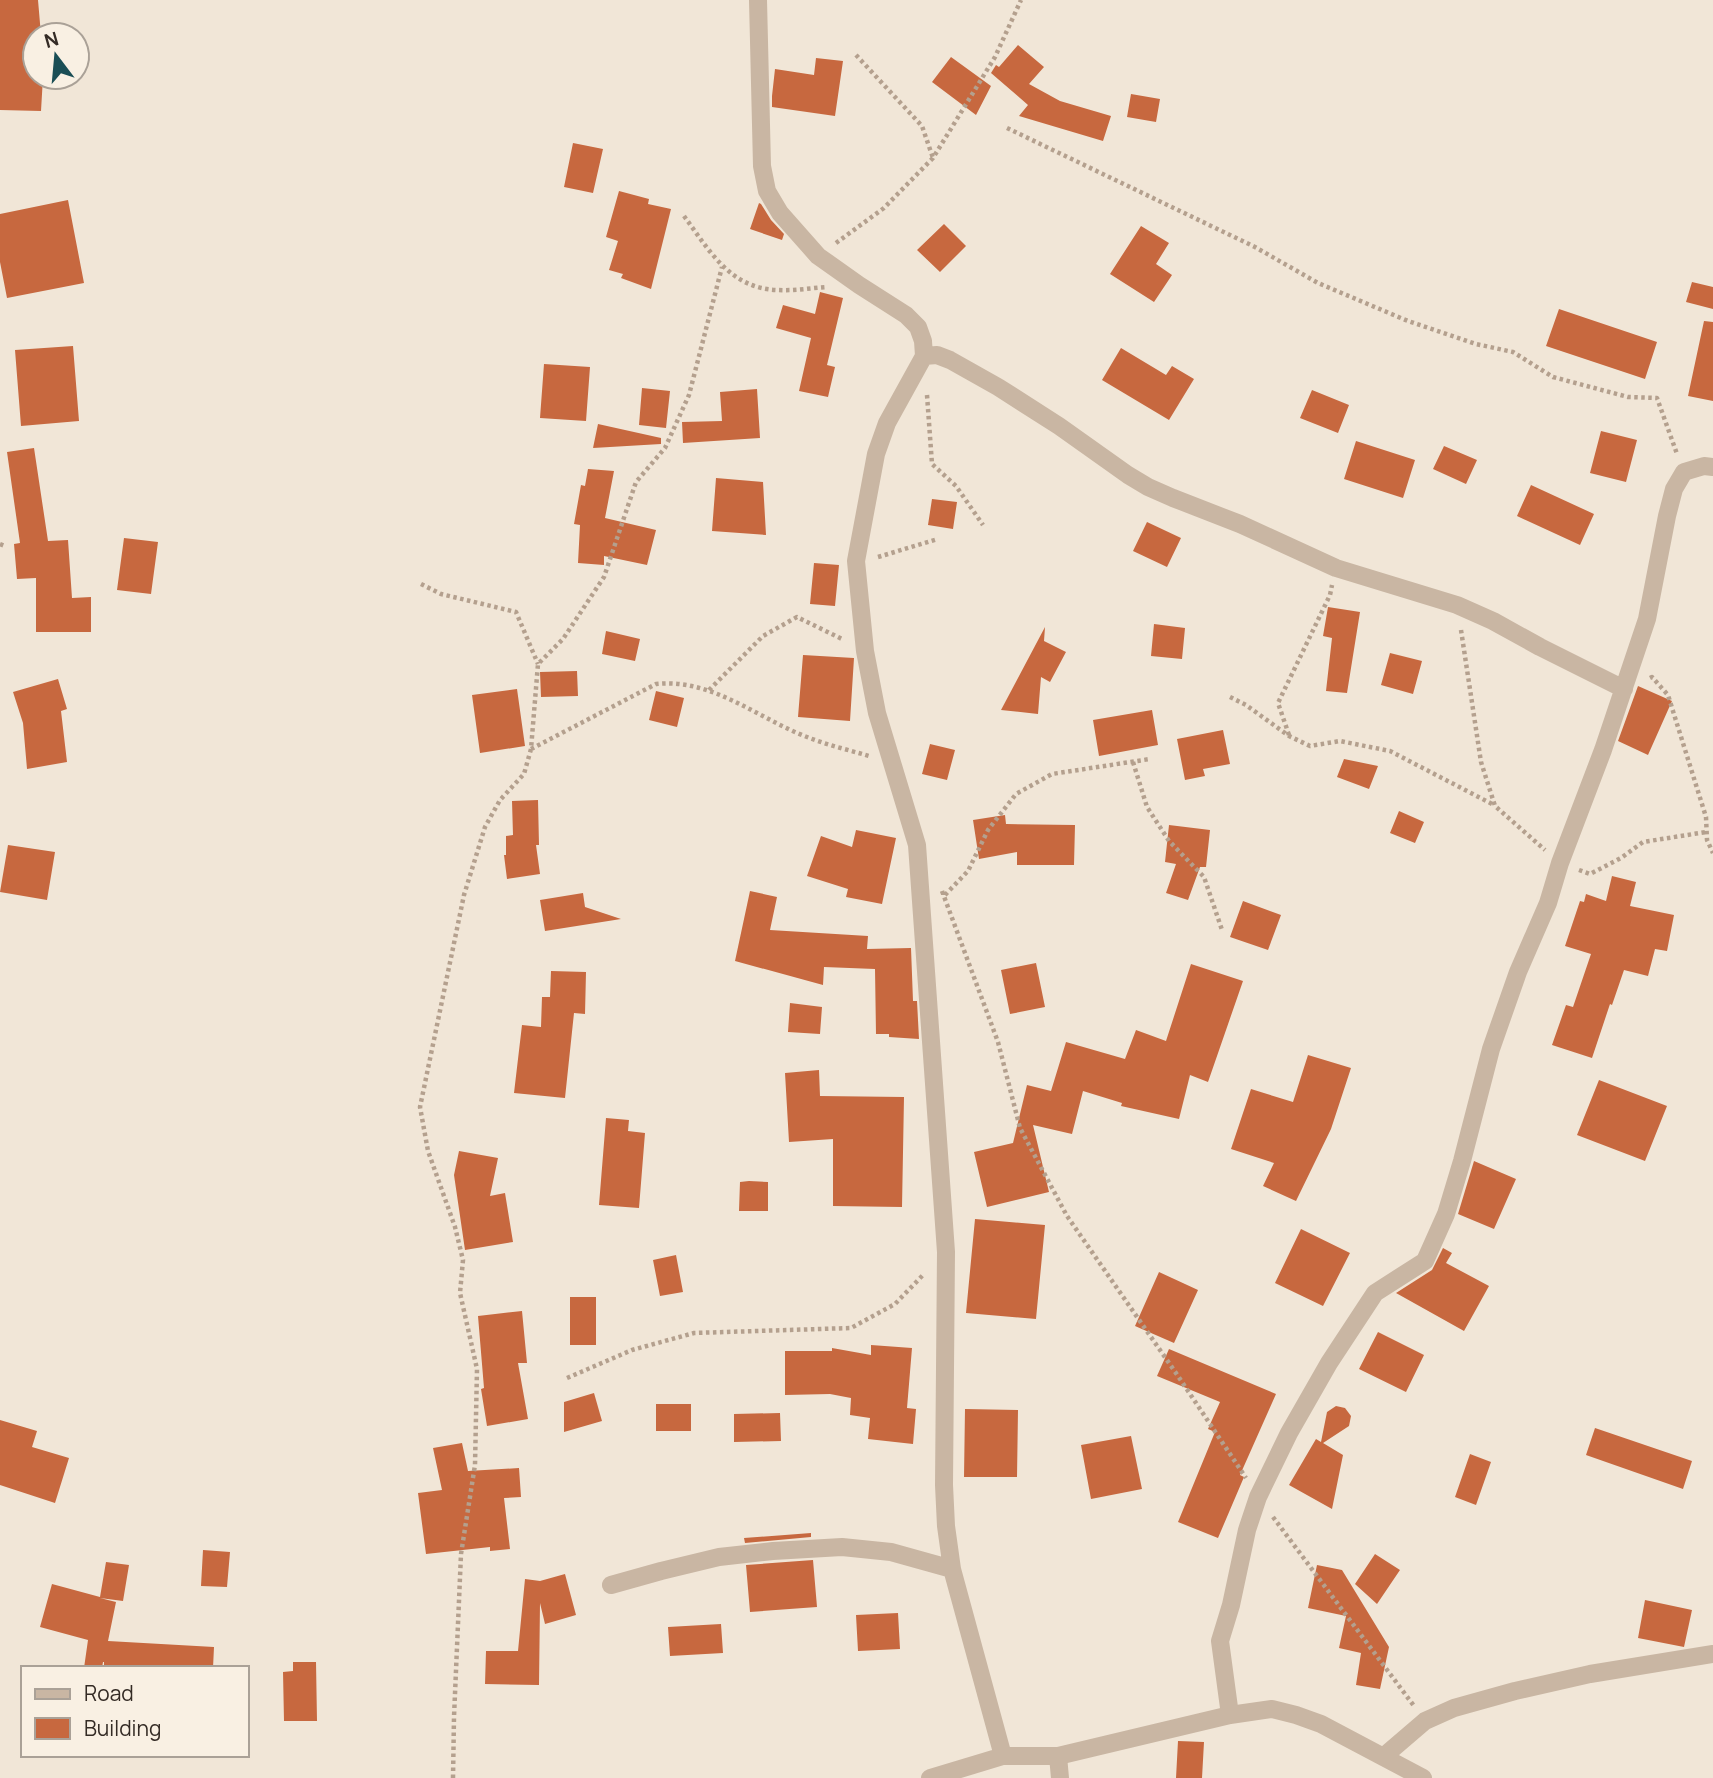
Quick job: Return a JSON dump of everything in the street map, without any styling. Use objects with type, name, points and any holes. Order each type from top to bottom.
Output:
[{"type":"street","points":[[758,0],[762,166],[767,191],[780,213],[818,256],[906,315],[918,327],[923,341],[924,356],[887,423],[876,454],[856,561],[866,651],[877,713],[917,845],[946,1252],[944,1485],[952,1569],[1003,1756]]},
{"type":"street","points":[[924,356],[937,355],[950,359],[998,387],[1148,487],[1240,524],[1336,568],[1457,605],[1624,689]]},
{"type":"street","points":[[1230,1715],[1220,1641],[1231,1605],[1247,1530],[1258,1497],[1289,1433],[1329,1363],[1375,1293],[1425,1261],[1447,1214],[1496,1036],[1518,972],[1548,903],[1647,619],[1674,489],[1684,472],[1704,466],[1713,467]]},
{"type":"street","points":[[611,1584],[719,1558],[773,1551],[842,1547],[891,1552],[952,1569]]},
{"type":"street","points":[[1383,1757],[1425,1721],[1454,1708],[1590,1674],[1713,1654]]},
{"type":"street","points":[[930,1778],[1003,1756],[1058,1756],[1230,1715],[1272,1709],[1321,1724],[1423,1778]]},
{"type":"street","points":[[1058,1756],[1060,1778]]},
{"type":"path","points":[[818,256],[884,208],[933,158],[995,57],[1021,0]]},
{"type":"path","points":[[856,55],[922,126],[933,158]]},
{"type":"path","points":[[1007,128],[1255,247],[1318,283],[1408,321],[1476,344],[1513,352],[1553,377],[1628,397],[1657,398],[1684,472]]},
{"type":"path","points":[[684,216],[722,267],[750,285],[776,290],[859,285]]},
{"type":"path","points":[[538,664],[563,639],[604,577],[636,482],[665,448],[689,394],[722,267]]},
{"type":"path","points":[[924,356],[932,464],[956,486],[983,525]]},
{"type":"path","points":[[856,561],[939,539]]},
{"type":"path","points":[[1289,736],[1278,703],[1330,595],[1336,568]]},
{"type":"path","points":[[421,584],[441,594],[516,612],[538,664],[531,749],[524,774],[500,800],[485,827],[464,895],[420,1107],[428,1151],[455,1227],[463,1260],[460,1293],[477,1369],[475,1465],[461,1553],[453,1778]]},
{"type":"path","points":[[1457,605],[1481,762],[1495,806]]},
{"type":"path","points":[[709,690],[763,636],[797,617],[866,651]]},
{"type":"path","points":[[1624,689],[1652,677],[1668,695],[1706,817],[1707,841],[1713,853]]},
{"type":"path","points":[[531,749],[656,684],[674,682],[709,690],[807,737],[890,762]]},
{"type":"path","points":[[1230,697],[1246,705],[1289,736],[1310,746],[1340,741],[1390,751],[1495,806],[1560,863],[1590,874],[1621,858],[1643,842],[1706,832]]},
{"type":"path","points":[[945,895],[968,872],[988,830],[1016,794],[1052,774],[1150,759]]},
{"type":"path","points":[[1133,762],[1147,807],[1169,841],[1204,877],[1222,930]]},
{"type":"path","points":[[939,885],[998,1041],[1020,1128],[1067,1216],[1258,1497],[1425,1721]]},
{"type":"path","points":[[568,1378],[632,1350],[694,1333],[851,1328],[895,1304],[946,1252]]},
{"type":"building","points":[[0,0],[38,0],[40,21],[21,21],[21,91],[42,91],[41,111],[0,110]]},
{"type":"building","points":[[1018,45],[1044,67],[1029,84],[1060,101],[1111,116],[1103,141],[1019,116],[1028,105],[991,73]]},
{"type":"building","points":[[951,57],[991,86],[976,115],[932,82]]},
{"type":"building","points":[[816,58],[843,61],[835,116],[772,107],[775,69],[814,75]]},
{"type":"building","points":[[1131,94],[1160,99],[1156,122],[1127,117]]},
{"type":"building","points":[[573,143],[603,149],[593,193],[564,187]]},
{"type":"building","points":[[619,191],[649,199],[648,204],[671,209],[651,289],[621,278],[623,274],[609,270],[618,241],[606,237]]},
{"type":"building","points":[[68,200],[84,283],[7,298],[0,262],[0,214]]},
{"type":"building","points":[[759,203],[784,234],[782,240],[750,229]]},
{"type":"building","points":[[944,224],[966,246],[940,272],[917,250]]},
{"type":"building","points":[[1141,226],[1169,243],[1156,264],[1172,275],[1154,302],[1110,274]]},
{"type":"building","points":[[1692,282],[1713,287],[1713,309],[1686,302]]},
{"type":"building","points":[[820,292],[843,298],[827,365],[835,367],[828,397],[799,391],[811,338],[776,328],[783,305],[815,314]]},
{"type":"building","points":[[1559,309],[1657,342],[1645,379],[1546,346]]},
{"type":"building","points":[[1704,321],[1713,322],[1713,401],[1688,396]]},
{"type":"building","points":[[73,346],[79,421],[21,426],[15,350]]},
{"type":"building","points":[[1121,348],[1166,375],[1172,366],[1194,379],[1169,420],[1102,380]]},
{"type":"building","points":[[544,364],[590,367],[586,421],[540,418]]},
{"type":"building","points":[[642,388],[670,391],[666,428],[639,425]]},
{"type":"building","points":[[757,389],[760,438],[683,443],[682,422],[722,421],[720,392]]},
{"type":"building","points":[[1312,390],[1349,405],[1338,433],[1300,418]]},
{"type":"building","points":[[598,424],[661,438],[661,444],[593,448]]},
{"type":"building","points":[[1601,431],[1637,440],[1626,482],[1590,473]]},
{"type":"building","points":[[1356,441],[1415,460],[1403,498],[1344,479]]},
{"type":"building","points":[[1444,446],[1477,460],[1466,484],[1433,469]]},
{"type":"building","points":[[34,448],[48,541],[68,540],[72,598],[91,597],[91,632],[36,632],[36,578],[17,579],[14,544],[20,543],[7,452]]},
{"type":"building","points":[[588,469],[614,471],[605,518],[656,530],[647,565],[604,556],[604,565],[578,563],[580,525],[574,524],[581,485],[585,486]]},
{"type":"building","points":[[716,478],[763,482],[766,535],[712,531]]},
{"type":"building","points":[[1531,485],[1594,514],[1580,545],[1517,516]]},
{"type":"building","points":[[932,499],[957,502],[953,529],[928,525]]},
{"type":"building","points":[[1147,522],[1181,538],[1167,567],[1133,551]]},
{"type":"building","points":[[124,538],[158,542],[151,594],[117,590]]},
{"type":"building","points":[[814,563],[839,565],[835,606],[810,604]]},
{"type":"building","points":[[1328,607],[1360,612],[1347,693],[1326,691],[1332,638],[1323,636]]},
{"type":"building","points":[[1154,624],[1185,628],[1182,659],[1151,656]]},
{"type":"building","points":[[1045,627],[1044,641],[1066,652],[1050,682],[1041,677],[1038,714],[1001,710]]},
{"type":"building","points":[[606,631],[640,639],[635,661],[602,654]]},
{"type":"building","points":[[1390,653],[1422,661],[1413,694],[1381,685]]},
{"type":"building","points":[[803,655],[854,658],[850,721],[798,717]]},
{"type":"building","points":[[577,671],[578,696],[541,697],[540,672]]},
{"type":"building","points":[[58,679],[67,709],[61,711],[67,762],[27,769],[23,723],[13,692]]},
{"type":"building","points":[[1638,686],[1672,701],[1648,755],[1618,741]]},
{"type":"building","points":[[517,689],[525,746],[480,753],[472,695]]},
{"type":"building","points":[[656,691],[684,698],[677,727],[649,720]]},
{"type":"building","points":[[1152,710],[1158,745],[1099,756],[1093,720]]},
{"type":"building","points":[[1223,730],[1230,764],[1203,769],[1205,776],[1185,780],[1177,739]]},
{"type":"building","points":[[930,744],[955,750],[947,780],[922,774]]},
{"type":"building","points":[[1344,759],[1378,766],[1369,789],[1337,777]]},
{"type":"building","points":[[538,800],[539,845],[536,845],[540,874],[507,879],[504,855],[506,836],[513,835],[512,801]]},
{"type":"building","points":[[1399,811],[1424,822],[1415,843],[1390,833]]},
{"type":"building","points":[[1005,815],[1006,824],[1075,825],[1074,865],[1017,865],[1017,852],[979,859],[973,820]]},
{"type":"building","points":[[1169,825],[1210,830],[1206,867],[1200,867],[1188,900],[1166,893],[1176,864],[1165,862]]},
{"type":"building","points":[[856,830],[896,838],[882,904],[846,897],[848,889],[807,876],[821,836],[852,847]]},
{"type":"building","points":[[8,845],[55,852],[47,900],[0,892]]},
{"type":"building","points":[[1612,876],[1636,882],[1630,906],[1674,915],[1667,951],[1655,949],[1648,976],[1624,970],[1592,1058],[1552,1045],[1566,1005],[1573,1007],[1591,954],[1565,946],[1580,901],[1584,902],[1586,894],[1606,901]]},
{"type":"building","points":[[750,891],[777,897],[770,930],[868,936],[867,949],[911,948],[913,1001],[917,1001],[919,1039],[876,1034],[875,969],[824,967],[823,985],[735,961]]},
{"type":"building","points":[[583,893],[585,907],[621,919],[545,931],[540,900]]},
{"type":"building","points":[[1243,901],[1281,915],[1268,950],[1230,937]]},
{"type":"building","points":[[1036,963],[1045,1007],[1010,1014],[1001,970]]},
{"type":"building","points":[[1191,964],[1243,981],[1208,1082],[1190,1075],[1179,1119],[1121,1106],[1122,1103],[1083,1091],[1072,1134],[1033,1125],[1049,1192],[987,1207],[974,1152],[1013,1143],[1027,1085],[1051,1091],[1066,1042],[1125,1059],[1136,1030],[1166,1041]]},
{"type":"building","points":[[551,971],[586,972],[585,1014],[574,1013],[565,1098],[514,1093],[522,1025],[541,1027],[542,997],[550,997]]},
{"type":"building","points":[[790,1003],[822,1007],[820,1034],[788,1032]]},
{"type":"building","points":[[1308,1055],[1351,1068],[1331,1129],[1296,1201],[1263,1186],[1274,1163],[1231,1149],[1251,1089],[1293,1102]]},
{"type":"building","points":[[819,1070],[820,1096],[904,1097],[902,1207],[833,1206],[833,1139],[789,1142],[785,1073]]},
{"type":"building","points":[[1599,1080],[1667,1106],[1645,1161],[1577,1135]]},
{"type":"building","points":[[606,1118],[629,1120],[628,1131],[645,1133],[639,1208],[599,1205]]},
{"type":"building","points":[[459,1151],[498,1158],[490,1196],[505,1193],[513,1242],[465,1250],[454,1175]]},
{"type":"building","points":[[1474,1161],[1516,1179],[1494,1229],[1458,1214]]},
{"type":"building","points":[[740,1182],[768,1182],[768,1211],[739,1211]]},
{"type":"building","points":[[975,1219],[1045,1225],[1036,1319],[966,1313]]},
{"type":"building","points":[[1301,1229],[1350,1253],[1323,1306],[1275,1283]]},
{"type":"building","points":[[1443,1248],[1452,1253],[1446,1263],[1489,1286],[1464,1331],[1396,1293],[1432,1270]]},
{"type":"building","points":[[676,1255],[683,1292],[660,1296],[653,1260]]},
{"type":"building","points":[[1159,1272],[1198,1290],[1174,1343],[1135,1326]]},
{"type":"building","points":[[570,1297],[596,1297],[596,1345],[570,1345]]},
{"type":"building","points":[[522,1311],[527,1363],[518,1363],[528,1419],[487,1426],[481,1389],[484,1388],[478,1316]]},
{"type":"building","points":[[1378,1332],[1424,1355],[1406,1392],[1359,1369]]},
{"type":"building","points":[[871,1345],[912,1348],[907,1408],[916,1409],[913,1444],[868,1439],[870,1418],[850,1415],[851,1398],[830,1394],[785,1395],[785,1351],[832,1351],[832,1348],[871,1355]]},
{"type":"building","points":[[1169,1349],[1276,1394],[1240,1475],[1244,1477],[1218,1538],[1178,1522],[1215,1432],[1208,1429],[1220,1402],[1157,1376]]},
{"type":"building","points":[[594,1393],[602,1421],[564,1432],[564,1402]]},
{"type":"building","points":[[656,1404],[691,1404],[691,1431],[656,1431]]},
{"type":"building","points":[[1336,1406],[1345,1408],[1351,1416],[1349,1426],[1323,1443],[1343,1455],[1332,1509],[1289,1485],[1316,1439],[1321,1442],[1327,1412]]},
{"type":"building","points":[[965,1409],[1018,1410],[1017,1477],[964,1477]]},
{"type":"building","points":[[780,1413],[781,1441],[734,1442],[734,1414]]},
{"type":"building","points":[[0,1420],[37,1431],[32,1447],[69,1458],[55,1503],[0,1485]]},
{"type":"building","points":[[1595,1428],[1692,1461],[1683,1489],[1586,1455]]},
{"type":"building","points":[[1131,1436],[1142,1489],[1091,1499],[1081,1445]]},
{"type":"building","points":[[462,1443],[468,1471],[519,1468],[521,1497],[504,1498],[510,1549],[490,1551],[490,1547],[426,1554],[418,1493],[442,1490],[433,1448]]},
{"type":"building","points":[[1470,1454],[1491,1462],[1476,1505],[1455,1497]]},
{"type":"building","points":[[811,1533],[811,1537],[745,1543],[744,1538]]},
{"type":"building","points":[[203,1550],[230,1552],[227,1587],[201,1586]]},
{"type":"building","points":[[1375,1554],[1400,1570],[1377,1604],[1355,1584]]},
{"type":"building","points":[[813,1560],[817,1607],[750,1612],[746,1565]]},
{"type":"building","points":[[106,1562],[129,1565],[123,1601],[100,1598],[116,1602],[108,1641],[214,1647],[213,1666],[104,1666],[103,1662],[102,1666],[84,1666],[88,1640],[40,1627],[52,1584],[100,1597]]},
{"type":"building","points":[[1317,1565],[1342,1570],[1389,1647],[1380,1689],[1356,1685],[1361,1653],[1339,1648],[1346,1616],[1308,1608]]},
{"type":"building","points":[[565,1574],[576,1615],[545,1624],[540,1603],[539,1685],[485,1684],[486,1651],[518,1651],[525,1579],[540,1581]]},
{"type":"building","points":[[1645,1600],[1692,1610],[1684,1647],[1638,1638]]},
{"type":"building","points":[[898,1613],[900,1649],[858,1651],[856,1615]]},
{"type":"building","points":[[721,1624],[723,1653],[670,1656],[668,1627]]},
{"type":"building","points":[[293,1662],[316,1662],[317,1721],[284,1721],[283,1672],[293,1671]]},
{"type":"building","points":[[1178,1741],[1204,1742],[1202,1778],[1176,1778]]}]
